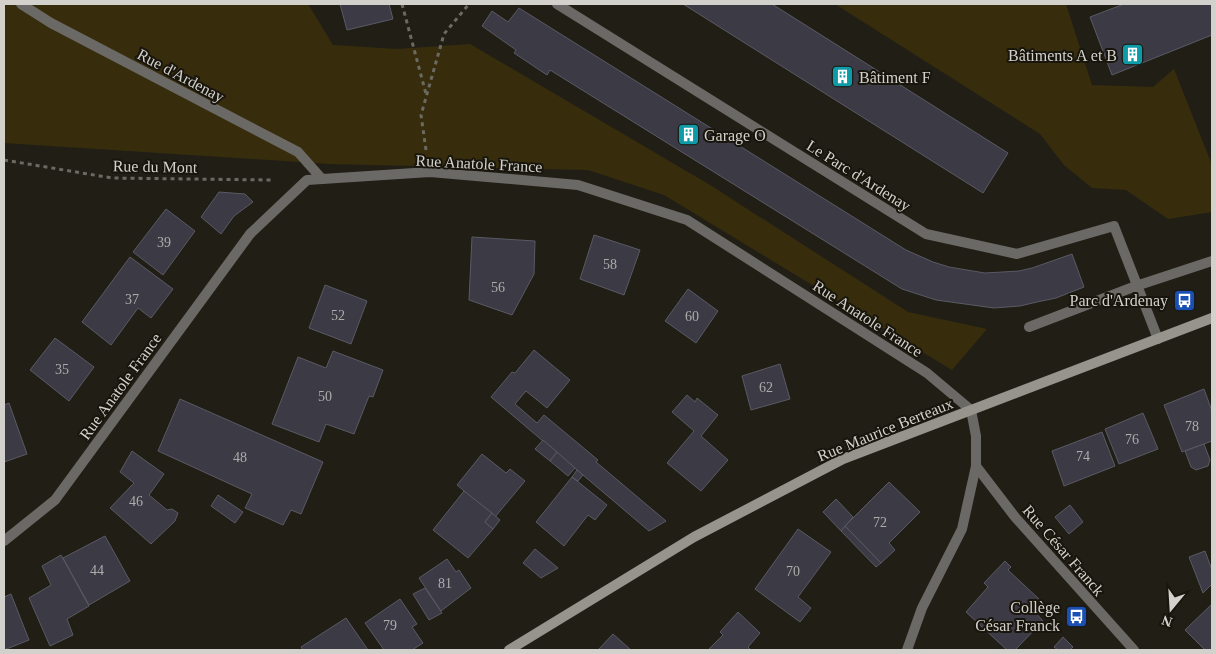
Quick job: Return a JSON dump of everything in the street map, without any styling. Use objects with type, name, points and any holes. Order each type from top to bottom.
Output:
[{"type":"main road","name":"Rue Maurice Berteaux","points":[[508,650],[694,537],[843,458],[1212,318]]},
{"type":"street","name":"Rue d'Ardenay","points":[[21,4],[51,23],[298,152],[322,179]]},
{"type":"street","name":"Le Parc d'Ardenay","points":[[557,4],[926,234],[1017,254],[1114,226],[1136,286]]},
{"type":"street","name":"Rue Anatole France","points":[[4,541],[55,500],[250,234],[307,180],[430,172],[578,185],[687,220],[927,374],[970,410]]},
{"type":"street","points":[[1029,327],[1136,286],[1212,260]]},
{"type":"street","points":[[1136,286],[1158,339]]},
{"type":"street","points":[[907,650],[922,608],[962,529],[976,466],[976,436],[970,410]]},
{"type":"street","name":"Rue César Franck","points":[[976,466],[1015,517],[1134,650]]},
{"type":"path","points":[[402,4],[427,95]]},
{"type":"path","points":[[430,172],[421,115],[444,34],[469,4]]},
{"type":"path","name":"Rue du Mont","points":[[4,160],[112,178],[307,180]]},
{"type":"shaded area","points":[[4,4],[308,4],[333,45],[397,49],[470,44],[710,185],[908,312],[987,329],[952,370],[664,195],[588,170],[330,164],[4,143]]},
{"type":"shaded area","points":[[835,4],[1066,4],[1092,85],[1153,87],[1174,69],[1212,165],[1212,212],[1168,219],[1126,190],[1092,188],[1064,165],[1040,134]]},
{"type":"building","points":[[340,4],[389,4],[393,19],[347,30]]},
{"type":"building","name":"Bâtiment F","points":[[683,4],[772,4],[1008,153],[983,193]]},
{"type":"building","name":"Bâtiments A et B","points":[[1124,4],[1212,4],[1212,35],[1112,75],[1090,17]]},
{"type":"building","name":"Garage O","points":[[519,8],[906,250],[949,267],[985,273],[1019,271],[1072,254],[1084,287],[1056,298],[1020,306],[994,308],[936,300],[902,289],[550,70],[547,75],[514,53],[516,50],[482,26],[492,11],[508,22]]},
{"type":"building","points":[[219,192],[245,194],[253,202],[234,216],[221,234],[201,217]]},
{"type":"building","points":[[166,209],[195,231],[163,275],[133,252]]},
{"type":"building","points":[[594,235],[640,250],[624,295],[580,279]]},
{"type":"building","points":[[472,237],[535,241],[534,274],[512,315],[469,300]]},
{"type":"building","points":[[130,257],[173,289],[151,318],[138,308],[111,345],[82,322]]},
{"type":"building","points":[[325,285],[367,301],[351,344],[309,328]]},
{"type":"building","points":[[688,289],[718,311],[696,343],[665,321]]},
{"type":"building","points":[[55,338],[94,367],[69,401],[30,370]]},
{"type":"building","points":[[534,350],[570,380],[547,408],[526,391],[515,404],[537,423],[544,415],[666,521],[649,531],[491,397],[512,372],[515,373]]},
{"type":"building","points":[[333,351],[383,370],[373,397],[369,396],[354,434],[326,424],[319,442],[272,424],[298,357],[326,368]]},
{"type":"building","points":[[780,364],[790,399],[751,410],[742,376]]},
{"type":"building","points":[[1204,389],[1212,411],[1212,441],[1182,452],[1164,405]]},
{"type":"building","points":[[687,395],[695,402],[697,398],[718,415],[701,436],[728,460],[701,491],[667,463],[694,431],[672,412]]},
{"type":"building","points":[[180,399],[323,462],[301,514],[291,510],[283,525],[245,508],[252,494],[158,451]]},
{"type":"building","points":[[9,403],[27,454],[4,462],[4,405]]},
{"type":"building","points":[[1143,413],[1158,449],[1119,464],[1105,429]]},
{"type":"building","points":[[1102,432],[1115,466],[1064,486],[1052,451]]},
{"type":"building","points":[[543,440],[557,452],[550,461],[535,449]]},
{"type":"building","points":[[1204,444],[1210,460],[1208,466],[1196,470],[1191,467],[1185,451]]},
{"type":"building","points":[[132,451],[164,474],[149,495],[167,510],[172,509],[178,513],[175,521],[151,544],[110,508],[134,483],[120,472]]},
{"type":"building","points":[[557,452],[575,468],[568,476],[550,461]]},
{"type":"building","points":[[482,454],[506,473],[510,469],[525,481],[495,517],[457,485]]},
{"type":"building","points":[[577,470],[583,475],[578,481],[572,477]]},
{"type":"building","points":[[572,477],[607,505],[595,520],[588,515],[564,546],[536,522]]},
{"type":"building","points":[[889,482],[920,512],[889,543],[895,550],[881,563],[845,526]]},
{"type":"building","points":[[464,491],[492,513],[485,522],[493,529],[468,558],[433,530]]},
{"type":"building","points":[[218,495],[243,512],[235,523],[211,506]]},
{"type":"building","points":[[836,499],[853,517],[841,531],[823,512]]},
{"type":"building","points":[[1070,505],[1083,522],[1069,534],[1055,517]]},
{"type":"building","points":[[492,513],[500,520],[493,529],[485,522]]},
{"type":"building","points":[[845,526],[881,563],[876,567],[841,531]]},
{"type":"building","points":[[798,529],[831,552],[798,597],[811,608],[800,622],[755,589]]},
{"type":"building","points":[[105,536],[130,581],[89,605],[63,558]]},
{"type":"building","points":[[535,549],[558,568],[541,578],[523,563]]},
{"type":"building","points":[[1205,551],[1212,570],[1212,584],[1203,593],[1189,557]]},
{"type":"building","points":[[61,555],[89,606],[67,619],[73,635],[50,646],[29,598],[51,585],[42,566]]},
{"type":"building","points":[[447,559],[456,572],[459,570],[471,588],[441,611],[419,578]]},
{"type":"building","points":[[1005,561],[1011,567],[1008,570],[1040,600],[1032,609],[1043,621],[1015,650],[1007,650],[966,612],[988,587],[984,583]]},
{"type":"building","points":[[425,588],[442,613],[429,620],[413,594]]},
{"type":"building","points":[[11,594],[29,640],[4,650],[4,597]]},
{"type":"building","points":[[400,599],[417,624],[412,627],[423,643],[412,650],[384,650],[365,623]]},
{"type":"building","points":[[1212,604],[1212,650],[1205,650],[1185,630]]},
{"type":"building","points":[[738,612],[760,633],[748,647],[751,650],[708,650],[723,635],[720,632]]},
{"type":"building","points":[[346,618],[368,650],[303,650],[301,647]]},
{"type":"building","points":[[613,634],[631,650],[598,650]]},
{"type":"building","points":[[1063,637],[1073,647],[1070,650],[1058,650],[1054,647]]},
{"type":"place","name":"Bâtiments A et B","points":[[1133,55]]},
{"type":"place","name":"Bâtiment F","points":[[843,77]]},
{"type":"place","name":"Garage O","points":[[688,135]]},
{"type":"place","name":"Parc d'Ardenay","points":[[1184,300]]},
{"type":"place","name":"Collège César Franck","points":[[1076,616]]}]
